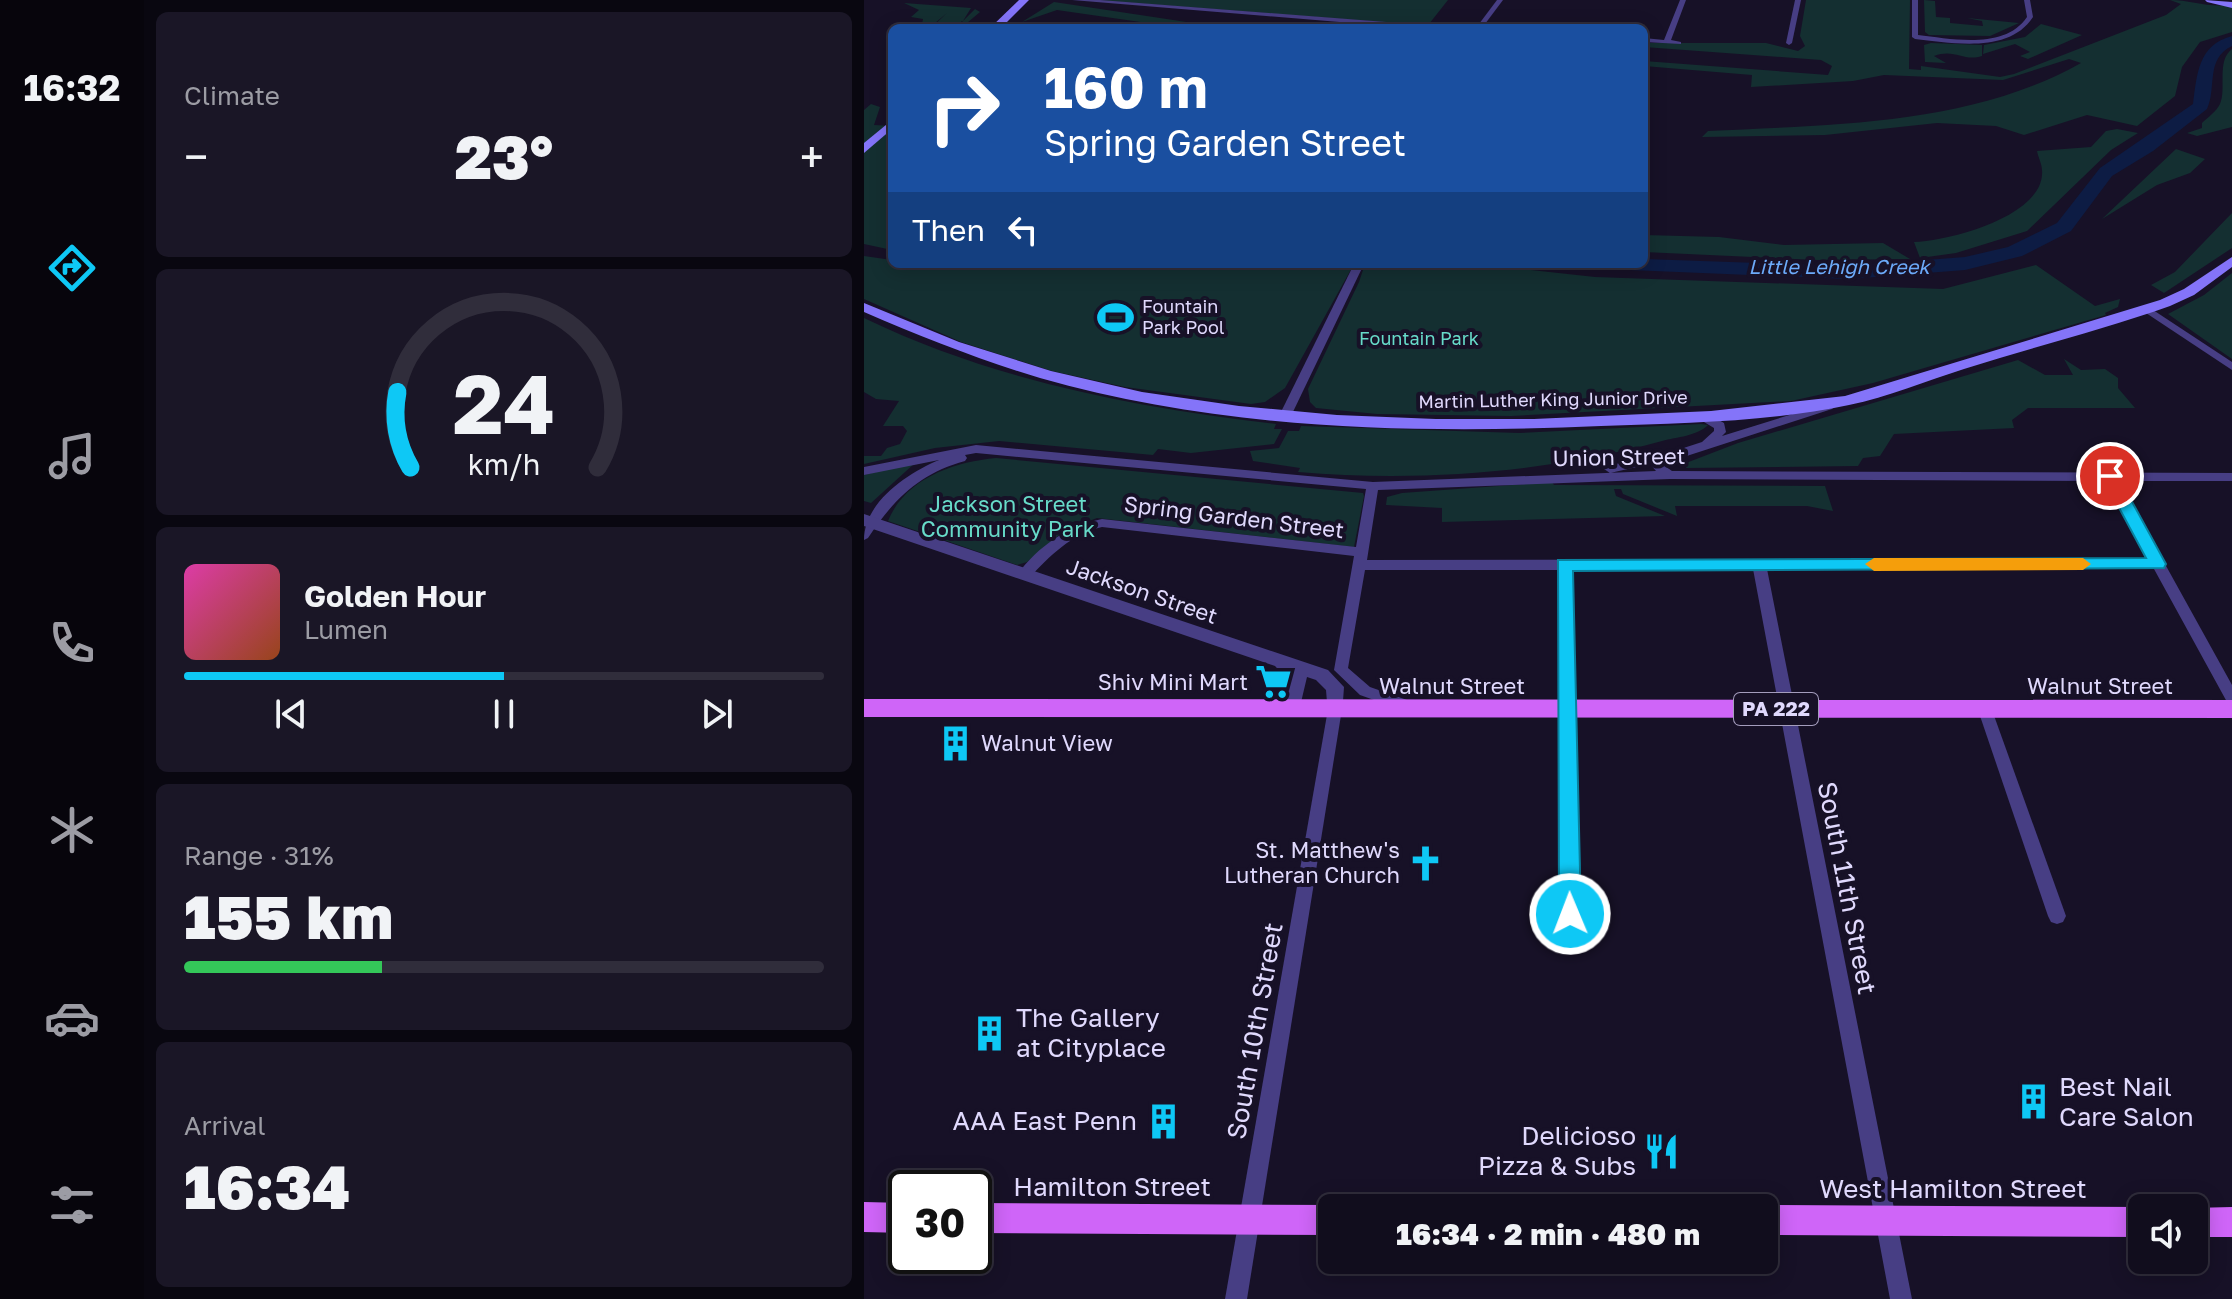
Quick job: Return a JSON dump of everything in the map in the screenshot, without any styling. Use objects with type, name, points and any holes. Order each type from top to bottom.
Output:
[{"type":"main road","points":[[999,24],[1024,0]]},
{"type":"main road","points":[[2210,0],[2232,5]]},
{"type":"main road","points":[[864,149],[888,127]]},
{"type":"main road","name":"Martin Luther King Junior Drive","points":[[864,307],[947,344],[1029,371],[1117,392],[1285,416],[1477,424],[1736,414],[1850,400],[2147,309],[2189,292],[2232,261]]},
{"type":"main road","name":"Walnut Street","points":[[864,708],[1566,711],[2232,709]]},
{"type":"main road","points":[[864,1217],[888,1218]]},
{"type":"main road","name":"Hamilton Street","points":[[992,1218],[1250,1219]]},
{"type":"main road","points":[[1250,1219],[1318,1220]]},
{"type":"main road","name":"West Hamilton Street","points":[[1778,1220],[2128,1222]]},
{"type":"main road","points":[[2208,1222],[2232,1222]]},
{"type":"street","points":[[1075,0],[1386,24]]},
{"type":"street","points":[[1483,24],[1500,0]]},
{"type":"street","points":[[1667,42],[1683,0]]},
{"type":"street","points":[[1789,43],[1798,0]]},
{"type":"street","points":[[1915,0],[1915,37],[1974,41],[2009,36],[2029,21],[2027,0]]},
{"type":"street","points":[[1648,40],[1679,43]]},
{"type":"street","points":[[1285,416],[1357,268]]},
{"type":"street","points":[[2147,309],[2232,367]]},
{"type":"street","points":[[1562,477],[1659,458],[1850,400]]},
{"type":"street","points":[[1736,414],[1745,426],[1742,433]]},
{"type":"street","points":[[1703,416],[1720,428],[1716,437],[1704,444]]},
{"type":"street","name":"Union Street","points":[[864,471],[957,451],[1009,452],[1373,486],[1670,475],[2232,477]]},
{"type":"street","name":"Union Street","points":[[867,526],[896,490],[924,471],[953,460],[1009,452]]},
{"type":"street","points":[[1659,458],[1656,466],[1670,475]]},
{"type":"street","points":[[2110,476],[2232,698]]},
{"type":"street","points":[[1341,670],[1373,486]]},
{"type":"street","name":"Spring Garden Street","points":[[1024,575],[1061,539],[1078,529],[1102,523],[1361,559],[1564,565],[2158,564]]},
{"type":"street","name":"Jackson Street","points":[[867,526],[1322,675]]},
{"type":"street","name":"South 11th Street","points":[[1759,564],[1901,1299]]},
{"type":"street","points":[[1564,565],[1570,914]]},
{"type":"street","points":[[1277,660],[1298,678],[1291,709]]},
{"type":"street","points":[[1322,675],[1341,670]]},
{"type":"street","points":[[1341,670],[1365,691],[1425,710]]},
{"type":"street","points":[[1322,675],[1335,687],[1335,709]]},
{"type":"street","name":"South 10th Street","points":[[1236,1299],[1335,709]]},
{"type":"street","points":[[1985,710],[2057,916]]},
{"type":"green space","points":[[1096,0],[1448,0],[1429,24]]},
{"type":"green space","points":[[1806,0],[1910,0],[1909,69],[1921,70],[1921,66],[2000,77],[2166,15],[2181,4],[2170,0],[2232,4],[2232,32],[2200,42],[2182,67],[2175,96],[2137,126],[2087,115],[2024,135],[1996,126],[1937,123],[1825,135],[1702,137],[1708,131],[1851,123],[1947,110],[1994,99],[2081,63],[2069,59],[2003,80],[1884,75],[1853,81],[1751,87],[1752,75],[1648,66],[1648,61],[1828,75],[1832,66],[1821,60],[1648,47],[1648,43],[1766,43],[1798,51],[1805,46],[1800,36]]},
{"type":"green space","points":[[1924,0],[1935,1],[1936,17],[1950,18],[1950,23],[1983,26],[1982,21],[1967,18],[2019,23],[1990,36],[1929,35],[1925,32]]},
{"type":"green space","points":[[1054,2],[1197,24],[1154,24],[1057,10],[1022,22]]},
{"type":"green space","points":[[904,3],[971,8],[963,21],[975,9],[980,12],[966,24],[962,21],[959,24],[935,24],[947,13],[934,24],[922,24],[923,19],[911,17],[919,10]]},
{"type":"green space","points":[[2041,24],[2082,35],[2028,59],[2020,56],[2030,52],[2015,44],[1983,54],[1984,45],[2025,37]]},
{"type":"green space","points":[[1924,45],[1982,45],[1982,56],[1941,54],[1934,56],[1946,63],[1925,62]]},
{"type":"green space","points":[[2232,49],[2232,127],[2197,136],[2187,133],[2202,128],[2202,123],[2220,104],[2224,61]]},
{"type":"green space","points":[[871,104],[880,107],[874,125],[888,126],[888,249],[864,244],[864,110]]},
{"type":"green space","points":[[2117,129],[2138,133],[2111,150],[2027,231],[1956,253],[1920,258],[1914,242],[1970,231],[2012,213],[2028,201],[2039,186],[2042,170],[2037,151],[2091,147],[2106,131]]},
{"type":"green space","points":[[2176,149],[2205,159],[2190,173],[2157,185],[2102,219]]},
{"type":"green space","points":[[2232,213],[2232,248],[2164,293],[2151,285],[2175,272]]},
{"type":"green space","points":[[1648,235],[1719,237],[1784,245],[1883,243],[1910,259],[1818,260],[1648,252]]},
{"type":"green space","name":"Fountain Park","points":[[864,256],[888,259],[888,268],[1352,268],[1285,388],[1265,402],[1251,404],[1125,387],[1052,371],[961,342],[864,299]]},
{"type":"green space","name":"Fountain Park","points":[[2036,265],[2095,306],[2120,299],[2118,307],[2106,315],[1873,383],[1791,401],[1511,416],[1377,414],[1316,408],[1310,402],[1308,389],[1364,268],[1513,268],[1595,277],[1943,289]]},
{"type":"green space","points":[[2232,273],[2232,359],[2168,314],[2204,295]]},
{"type":"green space","points":[[864,318],[913,340],[1014,375],[1117,400],[1276,424],[1274,429],[1282,429],[1274,444],[1191,453],[1158,449],[1153,455],[999,441],[935,448],[864,464],[864,456],[881,456],[887,448],[900,444],[907,431],[903,426],[883,426],[899,401],[876,399],[864,392]]},
{"type":"green space","points":[[2064,359],[2081,370],[2105,369],[2118,378],[2118,388],[2135,408],[2028,408],[2012,420],[2014,428],[1894,434],[1880,456],[1863,458],[1858,466],[1686,468],[1686,463],[1738,443],[2018,360],[2045,375],[2073,375]]},
{"type":"green space","points":[[1708,425],[1686,436],[1573,461],[1435,475],[1298,472],[1300,468],[1253,461],[1250,451],[1279,448],[1288,431],[1299,431],[1301,426],[1519,433]]},
{"type":"green space","name":"Jackson Street Community Park","points":[[996,458],[1363,493],[1364,496],[1354,547],[1097,518],[1065,530],[1027,562],[1017,565],[888,521],[906,494],[932,475],[963,464]]},
{"type":"green space","points":[[916,462],[871,503],[864,501],[864,475]]},
{"type":"green space","points":[[1552,482],[1554,485],[1825,486],[1833,511],[1807,506],[1675,506],[1677,516],[1623,494],[1621,489],[1614,489],[1616,496],[1665,516],[1442,522],[1442,508],[1386,505],[1387,497],[1402,493]]},
{"type":"waterway","name":"Little Lehigh Creek","points":[[1648,265],[1789,272],[1909,270],[1965,263],[2015,251],[2064,227],[2106,172],[2147,147],[2201,106],[2209,58],[2214,51],[2232,40]]},
{"type":"slow traffic","points":[[1874,564],[2083,564]]},
{"type":"place","name":"Fountain Park Pool","points":[[1116,317]]},
{"type":"place","name":"Shiv Mini Mart","points":[[1274,682]]},
{"type":"place","name":"Walnut View","points":[[955,743]]},
{"type":"place","name":"St. Matthew's Lutheran Church","points":[[1426,863]]},
{"type":"place","name":"The Gallery at Cityplace","points":[[990,1033]]},
{"type":"place","name":"Best Nail Care Salon","points":[[2033,1102]]},
{"type":"place","name":"AAA East Penn","points":[[1163,1121]]},
{"type":"place","name":"Delicioso Pizza & Subs","points":[[1662,1151]]},
{"type":"route","points":[[1570,914],[1564,565],[2158,564],[2110,476]]}]
